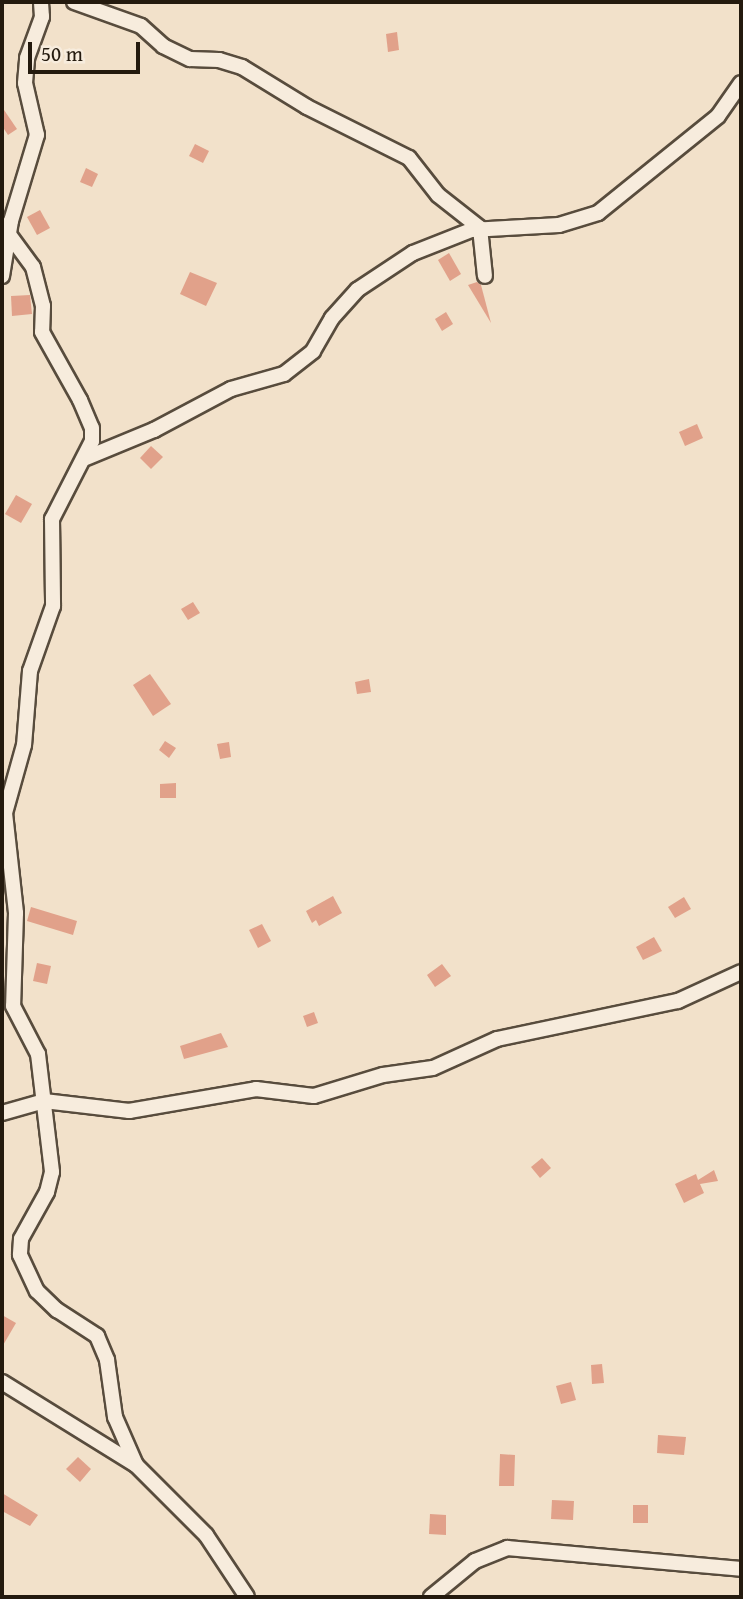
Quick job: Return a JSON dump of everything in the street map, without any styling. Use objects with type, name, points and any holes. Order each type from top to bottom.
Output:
[{"type":"street","points":[[2,276],[26,159],[37,135],[25,83],[27,58],[41,17],[41,2]]},
{"type":"street","points":[[74,2],[141,26],[163,46],[190,59],[219,60],[242,67],[307,107],[409,158],[438,195],[480,228],[485,276]]},
{"type":"street","points":[[86,458],[154,430],[231,389],[284,374],[313,351],[332,318],[379,273],[412,253],[480,228],[559,225],[598,213],[718,116],[741,83]]},
{"type":"street","points":[[2,225],[33,267],[43,306],[42,332],[92,428],[86,458],[52,519],[53,606],[29,677],[30,712],[6,795],[3,826],[16,913],[13,1006],[37,1048],[52,1172],[47,1192],[20,1239],[20,1255],[37,1291],[57,1310],[97,1336],[107,1360],[115,1417],[136,1465]]},
{"type":"street","points":[[2,1113],[44,1101],[129,1111],[256,1089],[314,1096],[383,1075],[440,1066],[497,1039],[678,1001],[741,972]]},
{"type":"street","points":[[47,1125],[69,1103]]},
{"type":"street","points":[[2,1382],[136,1465],[206,1535],[247,1597]]},
{"type":"street","points":[[431,1597],[475,1561],[507,1548],[741,1569]]},
{"type":"building","points":[[397,32],[399,50],[388,52],[386,34]]},
{"type":"building","points":[[2,107],[17,129],[8,135],[2,126]]},
{"type":"building","points":[[195,144],[209,151],[203,163],[189,156]]},
{"type":"building","points":[[86,168],[98,174],[92,187],[80,182]]},
{"type":"building","points":[[40,210],[50,228],[37,235],[27,217]]},
{"type":"building","points":[[449,253],[461,274],[450,281],[438,260]]},
{"type":"building","points":[[190,272],[217,283],[206,306],[180,294]]},
{"type":"building","points":[[477,282],[481,285],[491,323],[468,285]]},
{"type":"building","points":[[30,295],[32,314],[12,316],[11,296]]},
{"type":"building","points":[[446,312],[453,324],[442,331],[435,319]]},
{"type":"building","points":[[697,424],[703,438],[685,446],[679,432]]},
{"type":"building","points":[[151,446],[163,457],[151,469],[140,458]]},
{"type":"building","points":[[16,495],[32,504],[21,523],[5,514]]},
{"type":"building","points":[[193,602],[200,613],[188,620],[181,609]]},
{"type":"building","points":[[150,674],[171,704],[153,716],[133,685]]},
{"type":"building","points":[[369,679],[371,692],[357,694],[355,682]]},
{"type":"building","points":[[165,741],[176,748],[169,758],[159,750]]},
{"type":"building","points":[[229,742],[231,757],[220,759],[217,744]]},
{"type":"building","points":[[176,783],[176,798],[160,798],[160,784]]},
{"type":"building","points":[[333,896],[342,913],[319,926],[316,920],[312,923],[306,911]]},
{"type":"building","points":[[684,897],[691,909],[675,918],[668,907]]},
{"type":"building","points":[[31,907],[77,921],[73,935],[27,921]]},
{"type":"building","points":[[262,924],[271,941],[258,948],[249,930]]},
{"type":"building","points":[[654,937],[662,951],[643,960],[636,947]]},
{"type":"building","points":[[37,963],[51,966],[47,984],[33,981]]},
{"type":"building","points":[[442,964],[451,976],[435,987],[427,975]]},
{"type":"building","points":[[314,1012],[318,1023],[307,1027],[303,1016]]},
{"type":"building","points":[[221,1033],[228,1047],[184,1059],[180,1046]]},
{"type":"building","points":[[542,1158],[551,1168],[540,1178],[531,1167]]},
{"type":"building","points":[[714,1170],[718,1181],[700,1184],[704,1193],[684,1203],[675,1184],[696,1174],[698,1180]]},
{"type":"building","points":[[2,1315],[16,1323],[2,1347]]},
{"type":"building","points":[[602,1364],[604,1383],[592,1384],[591,1365]]},
{"type":"building","points":[[571,1382],[576,1400],[561,1404],[556,1386]]},
{"type":"building","points":[[658,1435],[686,1437],[684,1455],[657,1453]]},
{"type":"building","points":[[500,1454],[515,1455],[514,1486],[499,1486]]},
{"type":"building","points":[[78,1457],[91,1469],[80,1482],[66,1469]]},
{"type":"building","points":[[2,1493],[38,1515],[30,1526],[2,1511]]},
{"type":"building","points":[[552,1500],[574,1501],[573,1520],[551,1519]]},
{"type":"building","points":[[633,1505],[648,1505],[648,1523],[633,1523]]},
{"type":"building","points":[[430,1514],[446,1515],[446,1535],[429,1534]]}]
